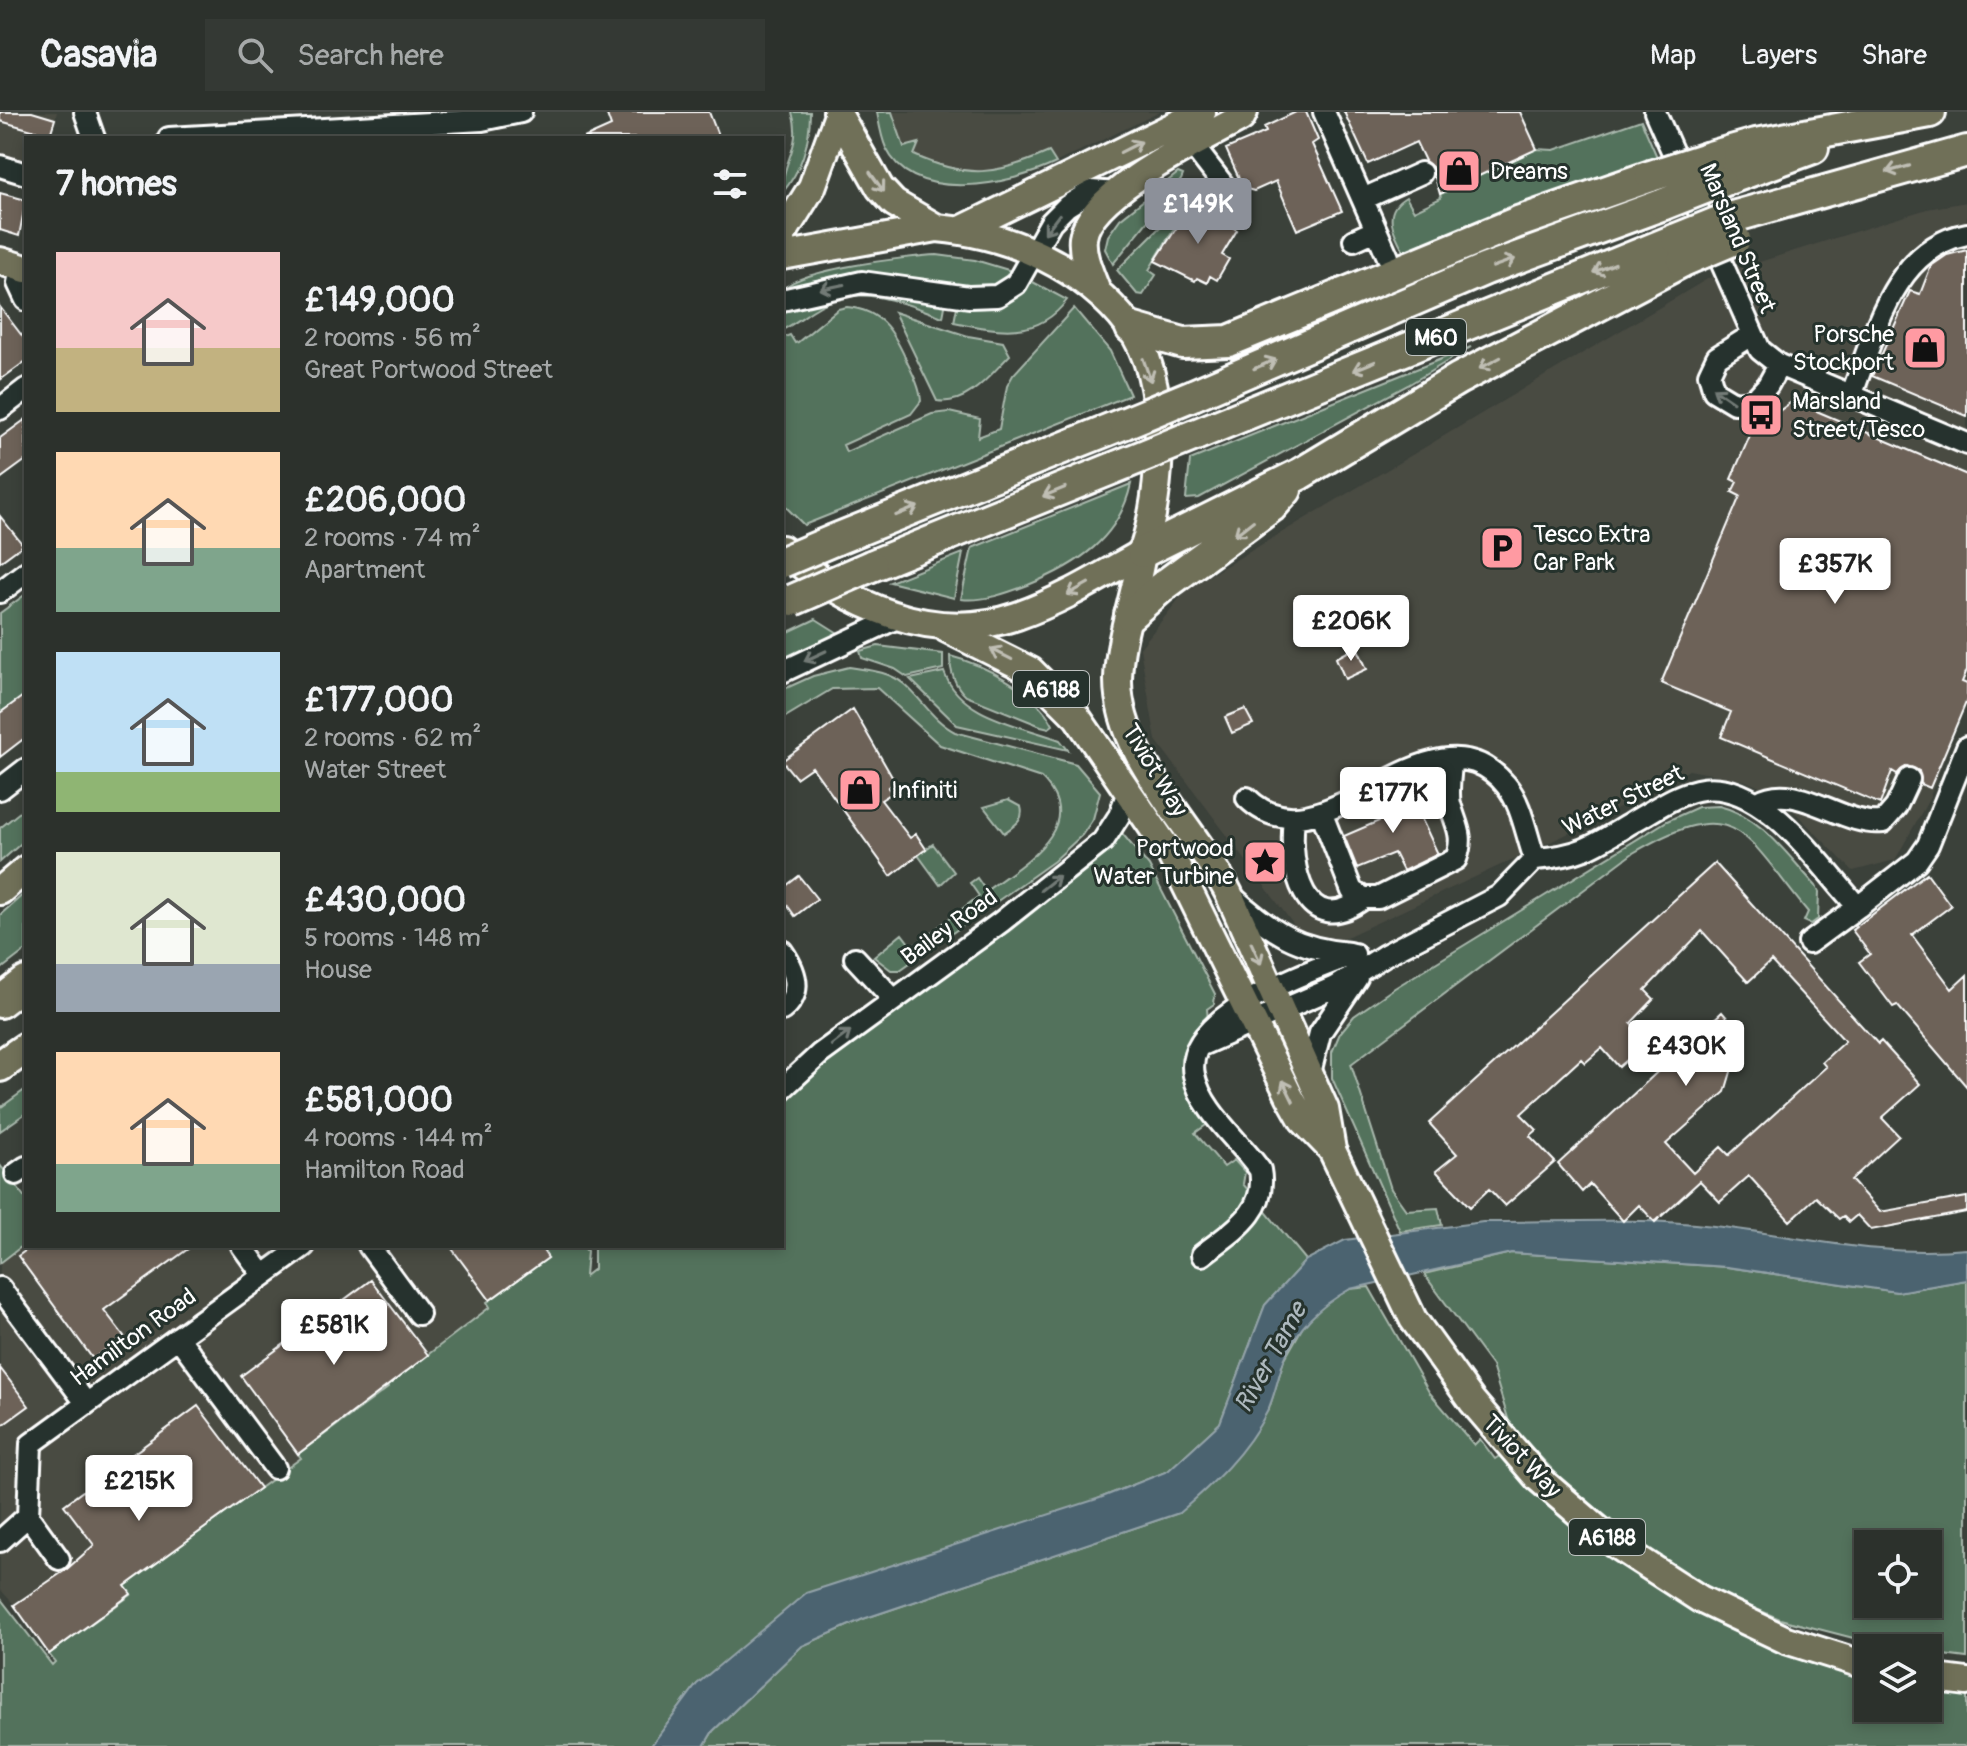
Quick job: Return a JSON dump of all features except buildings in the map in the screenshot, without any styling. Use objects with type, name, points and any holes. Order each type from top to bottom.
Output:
[{"type":"highway","name":"M60","points":[[784,561],[1193,395],[1486,269],[1664,204],[1756,144],[1930,112]]},
{"type":"highway","name":"M60","points":[[787,603],[1195,435],[1680,250],[1829,189],[1967,151]]},
{"type":"highway","name":"M60","points":[[1131,328],[1183,343],[1229,341],[1518,222],[1651,176],[1715,170]]},
{"type":"highway","name":"M60","points":[[1142,552],[1300,474],[1680,250]]},
{"type":"highway","name":"M60","points":[[1127,626],[1162,587],[1271,507],[1300,474]]},
{"type":"highway","points":[[0,1002],[24,984]]},
{"type":"highway","points":[[0,1066],[24,1049]]},
{"type":"main road","points":[[1097,292],[1083,252],[1083,237],[1089,223],[1117,193],[1184,134],[1202,112]]},
{"type":"main road","points":[[784,256],[949,229],[1184,134],[1241,118],[1244,112]]},
{"type":"main road","points":[[837,114],[880,188],[894,203],[949,229],[1033,253],[1061,265],[1097,292],[1131,328]]},
{"type":"main road","points":[[784,232],[812,187],[837,114]]},
{"type":"main road","name":"Tiviot Way","points":[[1131,328],[1150,376],[1160,435],[1152,515],[1127,626],[1119,697],[1130,739],[1213,863],[1229,894],[1325,1109],[1332,1150]]},
{"type":"main road","points":[[784,550],[842,594],[899,617],[940,626],[982,624],[1013,617],[1063,597],[1142,552]]},
{"type":"main road","name":"Tiviot Way","points":[[940,626],[1016,662],[1055,692],[1077,717],[1170,853],[1303,1120],[1332,1150],[1413,1319],[1448,1372],[1538,1478],[1615,1544],[1700,1599],[1786,1640],[1854,1662]]},
{"type":"main road","points":[[0,891],[24,871]]},
{"type":"main road","points":[[1942,1679],[1967,1682]]},
{"type":"street","points":[[85,112],[93,136]]},
{"type":"street","points":[[204,136],[482,120],[521,112]]},
{"type":"street","points":[[1324,112],[1388,257]]},
{"type":"street","name":"Marsland Street","points":[[1655,112],[1760,350],[1779,365],[1967,444]]},
{"type":"street","points":[[1184,134],[1225,187]]},
{"type":"street","points":[[0,166],[24,173]]},
{"type":"street","points":[[1363,199],[1421,173]]},
{"type":"street","points":[[784,300],[862,282],[969,297],[997,296],[1016,284],[1051,222],[1067,206],[1091,191],[1117,193]]},
{"type":"street","points":[[1354,240],[1376,230]]},
{"type":"street","points":[[1851,396],[1886,308],[1907,267],[1920,254],[1952,237],[1967,234]]},
{"type":"street","points":[[16,265],[18,283],[24,296]]},
{"type":"street","points":[[1752,335],[1717,357],[1709,374],[1714,391],[1734,403],[1753,401],[1768,385],[1779,365]]},
{"type":"street","points":[[0,409],[24,391]]},
{"type":"street","points":[[0,592],[24,574]]},
{"type":"street","points":[[784,671],[899,617]]},
{"type":"street","points":[[1809,943],[1917,861],[1928,845],[1967,747]]},
{"type":"street","points":[[1321,812],[1352,891],[1364,898],[1378,898],[1456,859],[1461,846],[1460,827],[1449,803],[1451,760]]},
{"type":"street","points":[[1202,1255],[1250,1216],[1258,1205],[1262,1182],[1260,1170],[1197,1086],[1193,1065],[1204,1034],[1213,1025],[1249,1016],[1358,962],[1385,955],[1499,896],[1535,859],[1518,803],[1507,786],[1494,772],[1451,760],[1408,770],[1321,812],[1294,820],[1271,816],[1247,798]]},
{"type":"street","points":[[0,789],[24,771]]},
{"type":"street","points":[[1758,802],[1771,795],[1790,796],[1841,816],[1870,823],[1883,822],[1896,807],[1909,779]]},
{"type":"street","name":"Water Street","points":[[1535,859],[1574,856],[1678,796],[1698,790],[1736,791],[1758,802],[1858,907]]},
{"type":"street","name":"Bailey Road","points":[[784,1087],[795,1073],[1001,922],[1103,841],[1119,816],[1128,792]]},
{"type":"street","points":[[1294,820],[1291,858],[1303,889],[1317,908],[1334,913],[1349,909],[1364,898]]},
{"type":"street","points":[[1229,894],[1280,937],[1358,962]]},
{"type":"street","points":[[784,954],[796,971],[796,987],[784,1007]]},
{"type":"street","points":[[855,958],[893,999]]},
{"type":"street","points":[[1310,1073],[1320,1033],[1358,962]]},
{"type":"street","points":[[243,1248],[263,1275]]},
{"type":"street","name":"Hamilton Road","points":[[28,1516],[31,1444],[301,1248]]},
{"type":"street","points":[[370,1248],[419,1314]]},
{"type":"street","points":[[0,1288],[86,1403]]},
{"type":"street","points":[[178,1337],[275,1468]]},
{"type":"street","points":[[0,1541],[28,1516],[59,1559]]},
{"type":"shaded area","points":[[0,112],[57,112],[51,136],[24,136],[24,170],[0,163]]},
{"type":"shaded area","points":[[877,112],[1160,112],[1032,174],[975,186],[930,180],[910,173],[886,149]]},
{"type":"shaded area","points":[[1967,202],[1967,698],[1929,799],[1895,860],[1853,871],[1777,794],[1743,780],[1689,770],[1582,827],[1314,952],[1156,740],[1140,648],[1187,589],[1709,278],[1927,209]]},
{"type":"shaded area","points":[[24,1245],[24,1248],[556,1248],[574,1273],[60,1655],[0,1589],[0,1263]]},
{"type":"green space","points":[[792,112],[810,112],[803,156],[784,190],[784,176],[794,144]]},
{"type":"green space","points":[[877,112],[892,112],[904,147],[919,143],[914,155],[950,168],[966,171],[997,169],[1049,152],[1056,163],[1015,178],[990,183],[940,184],[918,178],[900,166],[886,148]]},
{"type":"green space","points":[[1641,120],[1657,157],[1406,255],[1392,224],[1392,217],[1393,210],[1406,197],[1414,211],[1441,198],[1440,194],[1536,149],[1554,150]]},
{"type":"green space","points":[[1178,173],[1183,175],[1181,180],[1113,264],[1105,249],[1108,236],[1120,219]]},
{"type":"green space","points":[[1181,199],[1189,203],[1149,270],[1156,275],[1143,295],[1137,294],[1117,270],[1162,225]]},
{"type":"green space","points":[[937,255],[975,260],[1015,272],[998,283],[980,288],[938,287],[854,274],[784,292],[789,285],[805,278],[878,261]]},
{"type":"green space","points":[[1029,280],[1067,300],[1043,322],[1030,327],[1001,330],[954,322],[958,302],[989,306],[1007,302],[1023,290]]},
{"type":"green space","points":[[855,290],[946,301],[943,317],[882,298],[851,296],[820,306],[784,329],[784,307]]},
{"type":"green space","points":[[1074,308],[1110,351],[1130,395],[804,525],[784,505],[784,337],[790,335],[795,343],[798,342],[838,309],[859,309],[879,318],[886,325],[912,373],[921,401],[911,414],[843,445],[846,452],[932,414],[949,412],[980,419],[978,437],[999,429],[1007,386],[1013,375]]},
{"type":"green space","points":[[894,312],[968,336],[1003,342],[1010,355],[969,394],[959,399],[937,401]]},
{"type":"green space","points":[[1471,347],[1408,385],[1199,498],[1186,499],[1190,460]]},
{"type":"green space","points":[[1131,484],[1117,520],[1106,535],[1079,559],[1012,591],[986,598],[961,599],[972,548]]},
{"type":"green space","points":[[963,553],[954,598],[890,582]]},
{"type":"green space","points":[[24,595],[24,696],[0,713],[0,613]]},
{"type":"green space","points":[[816,619],[843,636],[784,663],[784,634]]},
{"type":"green space","points":[[878,646],[943,654],[943,669],[907,677],[895,669],[862,658],[860,651]]},
{"type":"green space","points":[[950,656],[1008,681],[1035,701],[1053,725],[1049,728],[1041,726],[966,696],[954,678]]},
{"type":"green space","points":[[849,667],[891,676],[955,732],[1076,764],[1100,792],[1093,819],[1082,835],[1054,861],[900,970],[891,970],[874,957],[902,934],[912,947],[979,896],[970,883],[977,878],[986,891],[1032,857],[1055,828],[1058,813],[1054,796],[1041,778],[940,745],[877,688],[832,689],[784,718],[784,689],[813,676]]},
{"type":"green space","points":[[944,672],[963,700],[977,709],[1010,724],[1060,740],[1068,750],[957,725],[910,679]]},
{"type":"green space","points":[[1008,800],[1021,807],[1022,812],[1017,823],[1004,833],[984,807]]},
{"type":"green space","points":[[1719,806],[1748,818],[1761,828],[1816,886],[1819,892],[1818,919],[1811,924],[1804,921],[1808,912],[1768,861],[1735,830],[1717,824],[1695,825],[1633,853],[1351,1064],[1391,1189],[1406,1210],[1438,1208],[1442,1225],[1400,1231],[1332,1078],[1332,1052],[1340,1033],[1354,1016],[1393,989],[1667,821],[1698,807]]},
{"type":"green space","points":[[24,809],[24,841],[0,862],[0,828]]},
{"type":"green space","points":[[1121,832],[1149,866],[1215,994],[1214,1004],[1207,1009],[1208,1020],[1196,1032],[1186,1057],[1190,1083],[1209,1123],[1195,1133],[1224,1167],[1234,1160],[1245,1172],[1243,1184],[1306,1260],[1265,1305],[1220,1423],[1168,1471],[1100,1498],[697,1684],[651,1746],[0,1746],[0,1598],[52,1665],[55,1662],[49,1654],[131,1595],[125,1586],[301,1458],[298,1454],[490,1307],[487,1302],[548,1258],[541,1248],[584,1248],[587,1251],[585,1276],[594,1269],[594,1248],[784,1248],[784,1101],[800,1081],[1103,855]]},
{"type":"green space","points":[[933,844],[954,872],[940,885],[918,855]]},
{"type":"green space","points":[[24,894],[24,952],[0,970],[0,915]]},
{"type":"green space","points":[[24,1090],[24,1114],[0,1131],[0,1108]]},
{"type":"green space","points":[[0,1165],[24,1196],[24,1245],[0,1263]]},
{"type":"green space","points":[[1511,1253],[1727,1267],[1897,1292],[1967,1280],[1967,1658],[1942,1655],[1942,1634],[1854,1634],[1854,1638],[1780,1619],[1699,1585],[1567,1485],[1510,1425],[1492,1366],[1424,1274]]},
{"type":"green space","points":[[1369,1287],[1429,1392],[1474,1445],[1480,1439],[1495,1459],[1501,1455],[1580,1530],[1623,1564],[1715,1621],[1764,1645],[1854,1675],[1854,1722],[1942,1722],[1942,1693],[1967,1696],[1967,1746],[704,1746],[713,1731],[802,1646],[863,1619],[1179,1513],[1269,1409],[1284,1360],[1305,1323],[1329,1301],[1350,1289]]},
{"type":"water","name":"River Tame","points":[[1483,1222],[1657,1222],[1714,1226],[1902,1251],[1967,1249],[1967,1280],[1897,1292],[1727,1267],[1511,1253],[1350,1289],[1319,1310],[1296,1337],[1259,1427],[1228,1467],[1179,1513],[863,1619],[802,1646],[713,1731],[704,1746],[651,1746],[697,1684],[806,1593],[1100,1498],[1168,1471],[1220,1423],[1265,1305],[1306,1260],[1345,1240]]},
{"type":"place","name":"Dreams","points":[[1459,171]]},
{"type":"place","name":"Porsche Stockport","points":[[1925,348]]},
{"type":"place","name":"Marsland Street/Tesco","points":[[1761,415]]},
{"type":"place","name":"Tesco Extra Car Park","points":[[1502,548]]},
{"type":"place","name":"Infiniti","points":[[860,790]]},
{"type":"place","name":"Portwood Water Turbine","points":[[1265,862]]}]
